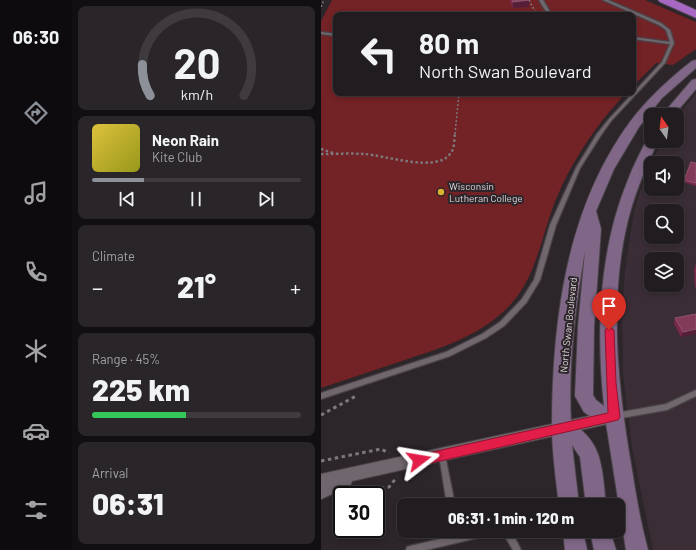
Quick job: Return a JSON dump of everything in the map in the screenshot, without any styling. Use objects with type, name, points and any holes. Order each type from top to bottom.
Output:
[{"type":"highway","points":[[664,0],[696,14]]},
{"type":"highway","points":[[685,0],[696,5]]},
{"type":"main road","name":"North Swan Boulevard","points":[[568,498],[561,427],[563,348],[570,290],[582,231],[606,173],[628,134],[668,86],[696,63]]},
{"type":"main road","points":[[674,108],[696,82]]},
{"type":"main road","points":[[637,550],[614,417],[611,383],[609,317],[612,269],[624,213],[632,187],[649,148]]},
{"type":"main road","points":[[590,213],[594,229],[586,327],[584,396],[590,406],[600,412],[614,417]]},
{"type":"main road","points":[[561,427],[575,435],[585,444],[591,463],[595,498]]},
{"type":"main road","points":[[574,538],[576,550]]},
{"type":"main road","points":[[602,538],[605,550]]},
{"type":"street","points":[[321,480],[364,473],[561,427],[614,417]]},
{"type":"street","points":[[321,492],[364,473]]},
{"type":"lane","points":[[541,0],[547,12]]},
{"type":"lane","points":[[605,0],[632,12]]},
{"type":"lane","points":[[636,14],[660,24],[669,30],[672,43],[664,62],[636,92]]},
{"type":"lane","points":[[321,33],[333,35]]},
{"type":"lane","points":[[636,38],[672,43]]},
{"type":"lane","points":[[321,396],[468,345],[502,324],[524,301],[537,280],[553,225],[578,168],[606,125],[633,96]]},
{"type":"lane","points":[[614,417],[667,407],[696,393]]},
{"type":"lane","points":[[442,455],[450,498]]},
{"type":"lane","points":[[410,550],[447,538]]},
{"type":"lane","points":[[511,538],[517,550]]},
{"type":"path","points":[[321,7],[324,0]]},
{"type":"path","points":[[529,0],[535,12]]},
{"type":"path","points":[[321,154],[365,154],[423,163],[440,160],[450,155],[453,149],[459,96]]},
{"type":"path","points":[[321,149],[334,153]]},
{"type":"path","points":[[321,415],[363,392],[369,380]]},
{"type":"path","points":[[321,461],[381,449]]},
{"type":"path","points":[[385,488],[389,487]]},
{"type":"shaded area","name":"Wisconsin Lutheran College","points":[[332,0],[645,0],[696,22],[696,49],[673,65],[656,63],[636,83],[636,12],[333,12],[333,96],[623,96],[593,132],[575,161],[559,191],[532,271],[519,294],[500,315],[474,333],[446,346],[321,388],[321,21]]},
{"type":"shaded area","points":[[696,93],[696,550],[653,550],[632,448],[623,375],[622,317],[625,270],[634,212],[640,191],[644,181],[644,196],[684,196],[684,156],[655,156],[659,148],[684,148],[684,108]]},
{"type":"building","points":[[512,0],[529,0],[513,2]]},
{"type":"building","points":[[691,162],[696,163],[696,183],[684,180]]},
{"type":"building","points":[[696,314],[696,329],[683,332],[675,318]]},
{"type":"place","name":"Wisconsin Lutheran College","points":[[441,192]]},
{"type":"route","points":[[419,460],[561,427],[614,417],[609,330]]}]
